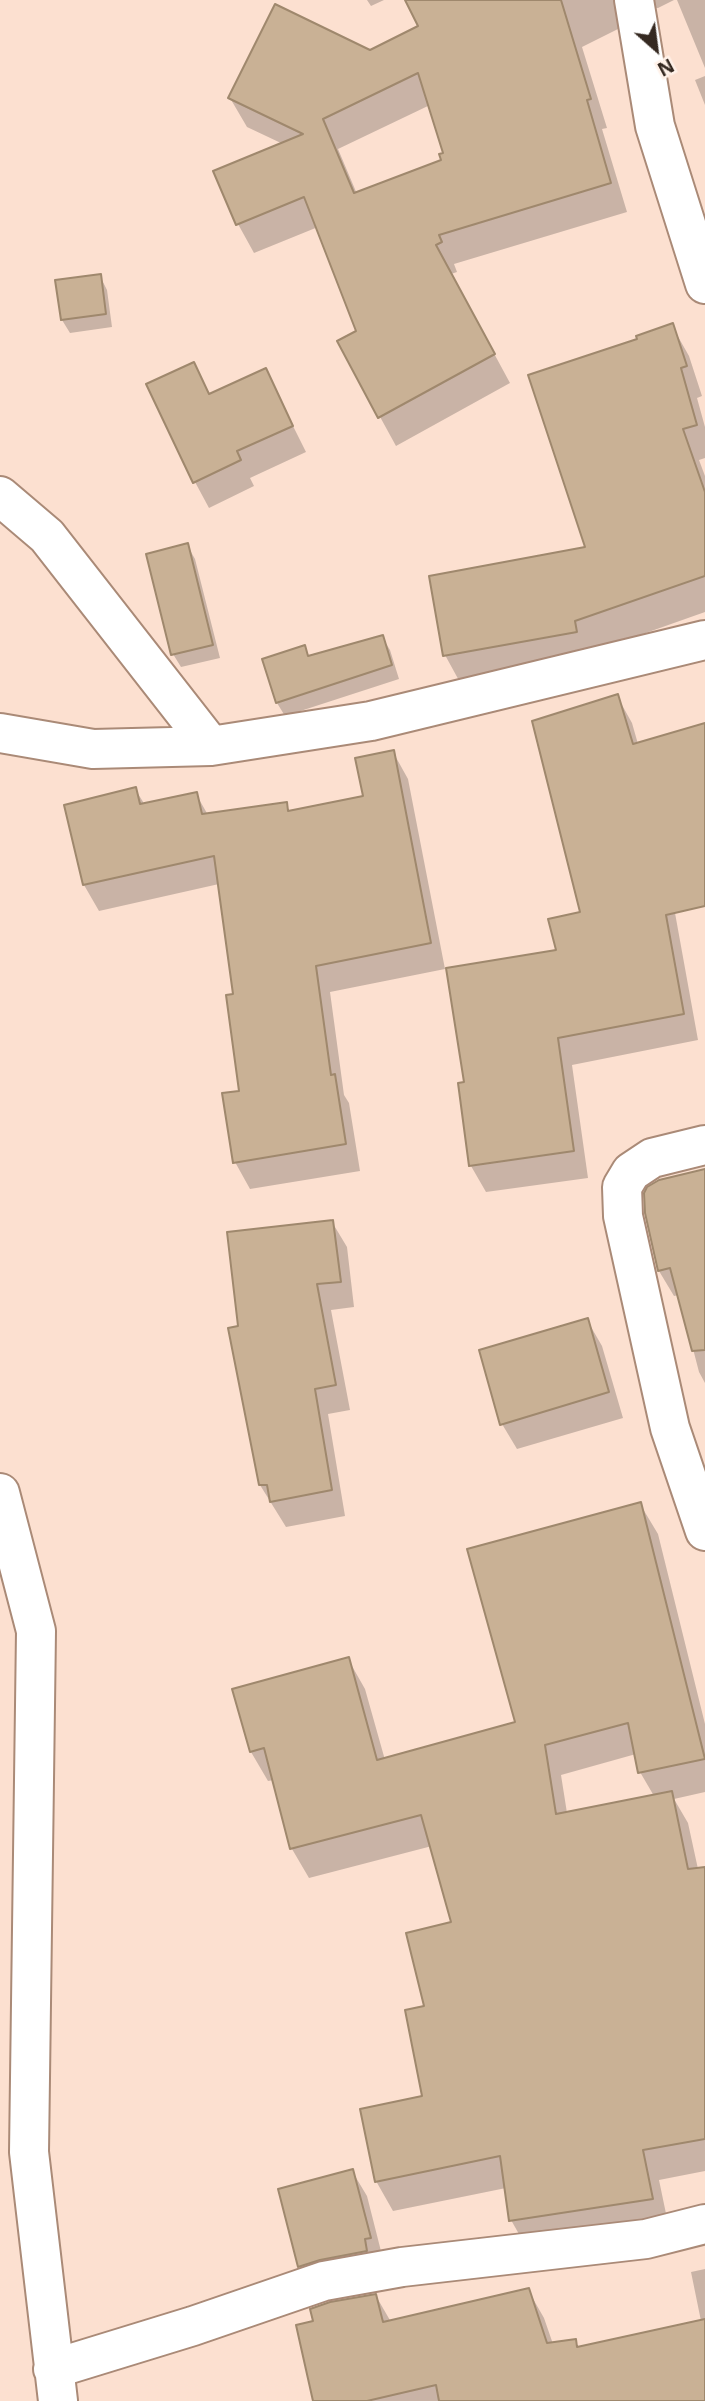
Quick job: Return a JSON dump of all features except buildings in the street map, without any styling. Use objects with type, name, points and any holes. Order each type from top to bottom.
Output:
[{"type":"street","points":[[634,0],[654,126],[705,284]]},
{"type":"street","points":[[0,496],[47,536],[211,746]]},
{"type":"street","points":[[0,733],[93,749],[211,746],[371,721],[705,640]]},
{"type":"street","points":[[705,1145],[652,1158],[631,1171],[622,1187],[623,1216],[670,1428],[705,1531]]},
{"type":"street","points":[[0,1493],[36,1631],[29,2152],[56,2385],[192,2326],[324,2281],[402,2267],[646,2239],[705,2224]]}]
